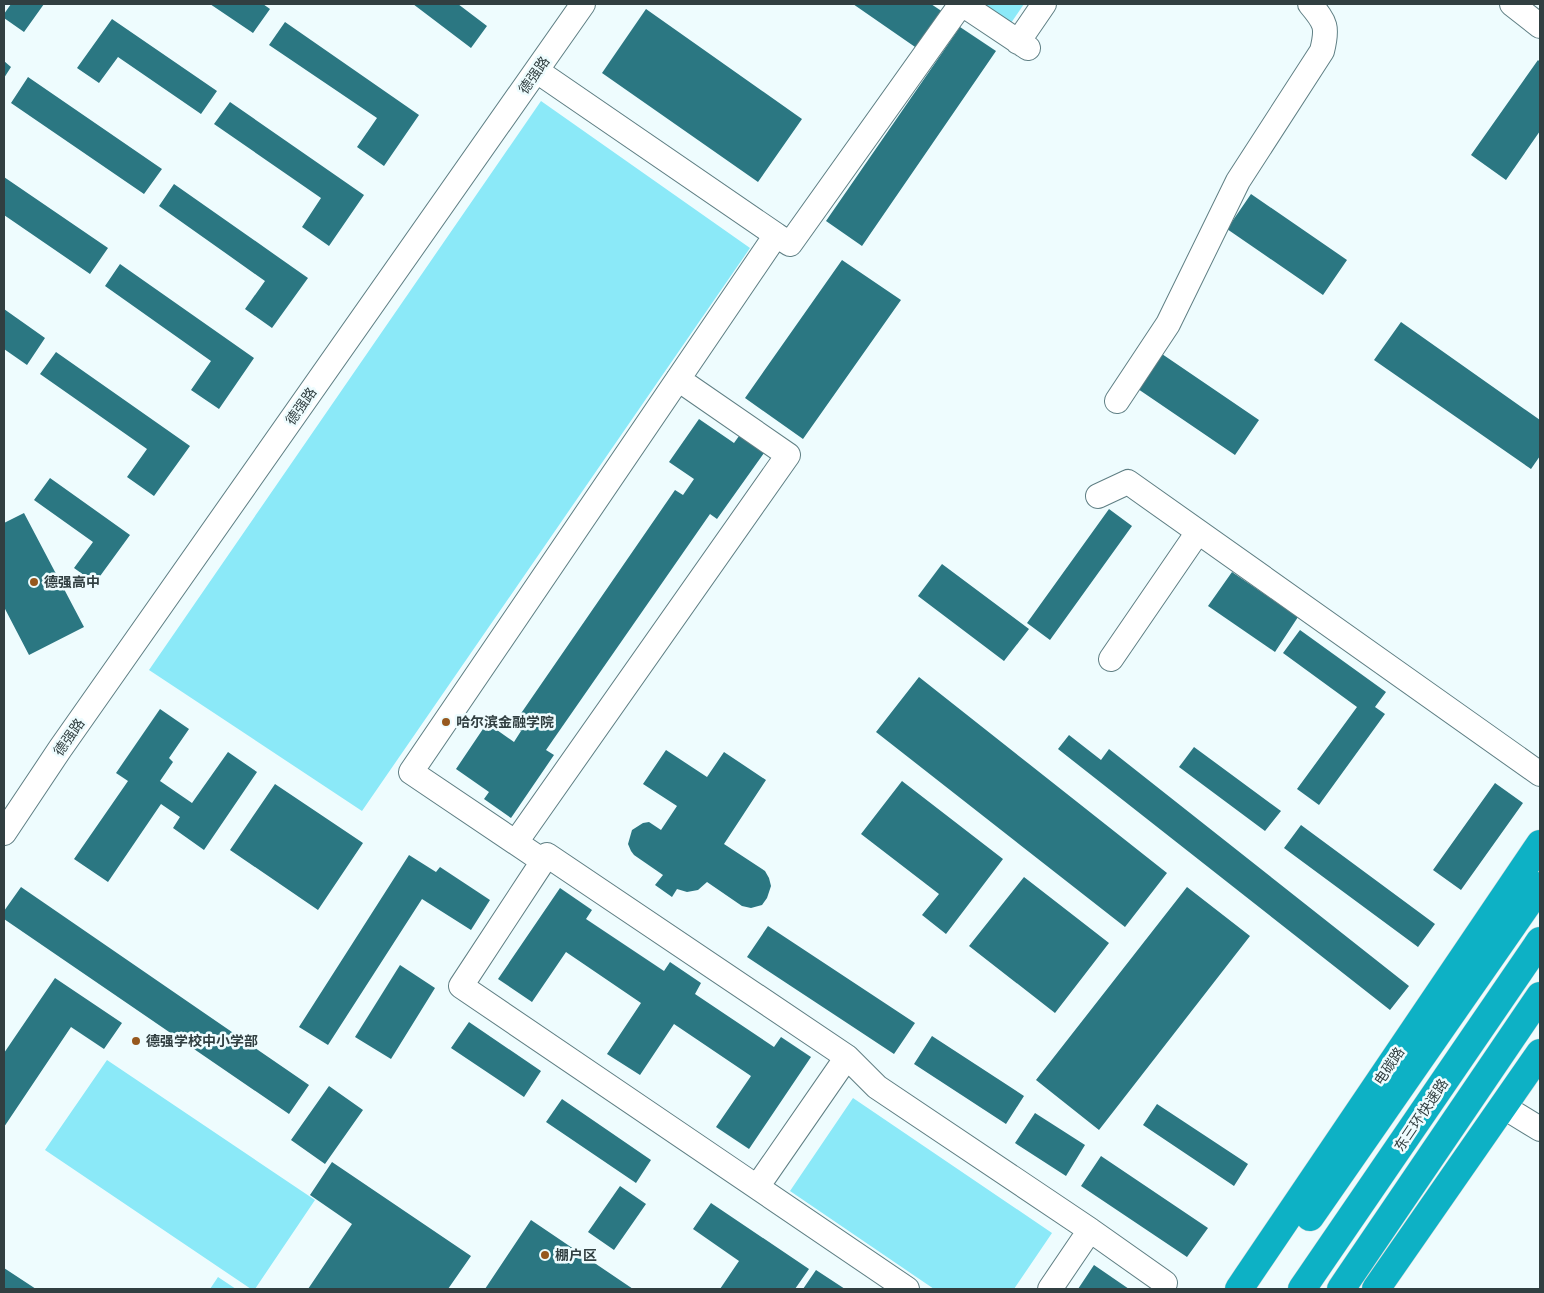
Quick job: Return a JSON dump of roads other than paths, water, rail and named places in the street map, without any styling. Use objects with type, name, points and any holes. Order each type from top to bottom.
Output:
[{"type":"highway","name":"电碳路","points":[[1239,1289],[1540,844]]},
{"type":"highway","points":[[1260,1289],[1540,886]]},
{"type":"highway","name":"东三环快速路","points":[[1302,1289],[1540,941]]},
{"type":"highway","points":[[1341,1289],[1540,996]]},
{"type":"highway","points":[[1360,1289],[1540,1025]]},
{"type":"highway","points":[[1376,1289],[1540,1053]]},
{"type":"street","points":[[555,45],[583,4]]},
{"type":"street","points":[[537,71],[790,244],[962,4],[1023,45],[1044,4]]},
{"type":"street","points":[[1117,402],[1168,324],[1238,181],[1322,51],[1326,28],[1319,14],[1310,4]]},
{"type":"street","points":[[1512,4],[1540,26]]},
{"type":"street","name":"德强路","points":[[4,809],[543,42],[555,45],[60,749],[4,833]]},
{"type":"street","points":[[544,861],[411,772],[776,235]]},
{"type":"street","points":[[516,842],[788,455],[678,379]]},
{"type":"street","points":[[1098,496],[1128,482],[1540,774]]},
{"type":"street","points":[[1112,659],[1198,532]]},
{"type":"street","points":[[907,1289],[461,986],[547,855],[847,1057],[877,1087],[1090,1230],[1165,1283]]},
{"type":"street","points":[[757,1187],[847,1057]]},
{"type":"street","points":[[1504,1107],[1540,1129]]},
{"type":"street","points":[[1050,1289],[1090,1230]]},
{"type":"place","name":"德强高中","points":[[34,582]]},
{"type":"place","name":"哈尔滨金融学院","points":[[446,722]]},
{"type":"place","name":"德强学校中小学部","points":[[136,1041]]},
{"type":"place","name":"棚户区","points":[[545,1255]]}]
